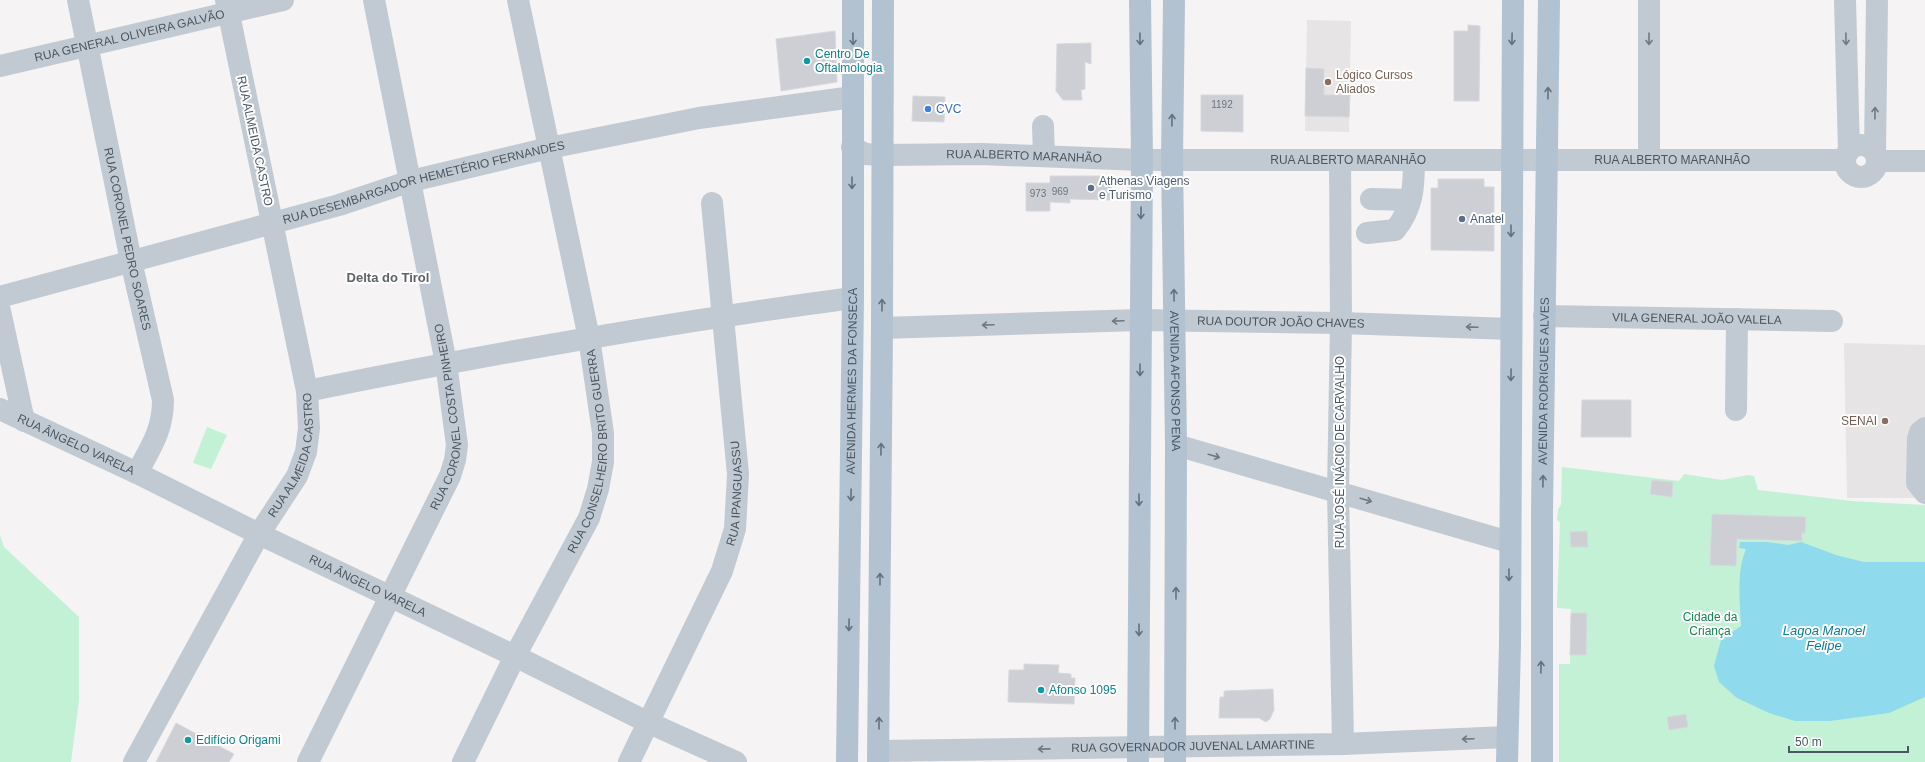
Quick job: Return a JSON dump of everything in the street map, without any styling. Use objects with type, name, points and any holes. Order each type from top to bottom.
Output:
[{"type":"main road","name":"AVENIDA HERMES DA FONSECA","points":[[847,762],[853,298],[853,0]]},
{"type":"main road","points":[[878,756],[883,0]]},
{"type":"main road","points":[[1138,755],[1142,160],[1140,0]]},
{"type":"main road","name":"AVENIDA AFONSO PENA","points":[[1174,0],[1172,159],[1176,445],[1175,754]]},
{"type":"main road","points":[[1507,762],[1513,0]]},
{"type":"main road","name":"AVENIDA RODRIGUES ALVES","points":[[1542,762],[1541,703],[1544,338],[1554,316],[1546,264],[1549,0]]},
{"type":"main road","points":[[1511,268],[1520,258],[1531,256],[1540,257],[1546,264]]},
{"type":"main road","points":[[1511,334],[1519,346],[1527,349],[1537,346],[1544,338]]},
{"type":"main road","points":[[1510,508],[1517,516],[1532,520],[1542,512]]},
{"type":"main road","points":[[1508,705],[1515,700],[1526,696],[1541,703]]},
{"type":"street","name":"RUA CORONEL PEDRO SOARES","points":[[78,0],[131,261],[163,400],[163,416],[160,430],[137,473]]},
{"type":"street","name":"RUA GENERAL OLIVEIRA GALVÃO","points":[[0,66],[87,47],[227,7],[283,0]]},
{"type":"street","name":"RUA CORONEL COSTA PINHEIRO","points":[[308,762],[450,476],[456,460],[456,428],[446,363],[374,0]]},
{"type":"street","name":"RUA CONSELHEIRO BRITO GUERRA","points":[[463,762],[515,656],[589,518],[598,489],[603,462],[602,433],[589,338],[518,0]]},
{"type":"street","points":[[1648,160],[1649,0]]},
{"type":"street","points":[[1845,0],[1847,156],[1850,172],[1861,177],[1872,172],[1876,156],[1877,0]]},
{"type":"street","name":"RUA ALMEIDA CASTRO","points":[[134,762],[259,534],[297,476],[306,452],[309,428],[307,392],[227,7]]},
{"type":"street","name":"RUA DESEMBARGADOR HEMETÉRIO FERNANDES","points":[[0,297],[272,224],[339,205],[411,181],[549,148],[699,118],[853,97]]},
{"type":"street","points":[[1043,126],[1044,156]]},
{"type":"street","name":"RUA ALBERTO MARANHÃO","points":[[852,147],[865,154],[881,155],[981,154],[1142,160],[1648,160],[1847,156],[1857,146],[1862,145],[1871,148],[1876,156],[1925,161]]},
{"type":"street","name":"RUA JOSÉ INÁCIO DE CARVALHO","points":[[1340,160],[1341,323],[1338,491],[1343,744]]},
{"type":"street","points":[[1368,233],[1395,230],[1402,221],[1414,191],[1414,160]]},
{"type":"street","points":[[1371,199],[1410,200]]},
{"type":"street","name":"RUA IPANGUASSU","points":[[629,762],[647,722],[722,571],[735,529],[738,474],[712,203]]},
{"type":"street","points":[[307,392],[446,363],[589,338],[723,315],[853,298]]},
{"type":"street","points":[[0,311],[24,421]]},
{"type":"street","name":"VILA GENERAL JOÃO VALELA","points":[[1554,316],[1832,321]]},
{"type":"street","points":[[1736,410],[1737,319]]},
{"type":"street","name":"RUA DOUTOR JOÃO CHAVES","points":[[882,328],[1140,320],[1341,323],[1511,334]]},
{"type":"street","name":"RUA ÂNGELO VARELA","points":[[0,409],[137,473],[259,534],[515,656],[647,722],[736,762]]},
{"type":"street","points":[[1925,428],[1920,432],[1918,439],[1917,483],[1925,493]]},
{"type":"street","points":[[1176,445],[1509,542]]},
{"type":"street","name":"RUA GOVERNADOR JUVENAL LAMARTINE","points":[[878,756],[1175,754],[1343,744],[1507,737]]},
{"type":"shaded area","name":"Lógico Cursos Aliados","points":[[1307,20],[1351,21],[1349,132],[1305,131]]},
{"type":"shaded area","name":"SENAI","points":[[1844,343],[1925,345],[1925,498],[1847,498]]},
{"type":"green space","points":[[207,427],[227,435],[211,469],[193,463]]},
{"type":"green space","name":"Cidade da Criança","points":[[1562,467],[1679,481],[1684,474],[1722,480],[1748,475],[1754,476],[1758,490],[1852,501],[1925,505],[1925,762],[1559,762],[1559,664],[1570,664],[1571,609],[1557,608],[1560,522],[1557,520],[1558,509],[1561,505]]},
{"type":"green space","points":[[0,535],[4,547],[79,617],[79,700],[71,762],[0,762]]},
{"type":"water","name":"Lagoa Manoel Felipe","points":[[1740,542],[1767,542],[1788,545],[1801,542],[1836,555],[1864,562],[1925,562],[1925,697],[1889,713],[1830,721],[1795,721],[1769,713],[1737,698],[1719,682],[1714,666],[1721,640],[1741,626],[1740,577],[1746,549],[1739,548]]},
{"type":"building","points":[[1468,25],[1480,26],[1479,101],[1454,101],[1454,31],[1468,31]]},
{"type":"building","name":"Centro De Oftalmologia","points":[[835,31],[837,82],[781,91],[776,39]]},
{"type":"building","points":[[1091,43],[1091,64],[1085,62],[1085,89],[1081,90],[1082,100],[1063,100],[1056,91],[1057,44]]},
{"type":"building","points":[[1306,68],[1324,69],[1324,95],[1350,95],[1349,117],[1305,116]]},
{"type":"building","points":[[1201,95],[1243,95],[1243,132],[1201,131]]},
{"type":"building","name":"CVC","points":[[913,96],[945,97],[944,122],[912,121]]},
{"type":"building","points":[[1050,176],[1112,176],[1112,200],[1070,199],[1070,203],[1050,202],[1050,211],[1026,211],[1026,183],[1050,183]]},
{"type":"building","name":"Anatel","points":[[1438,179],[1484,179],[1484,187],[1494,187],[1494,251],[1431,250],[1431,188],[1438,188]]},
{"type":"building","points":[[1582,400],[1631,400],[1631,437],[1581,437]]},
{"type":"building","points":[[1652,480],[1673,482],[1672,497],[1650,494]]},
{"type":"building","points":[[1712,514],[1806,517],[1805,533],[1802,533],[1802,541],[1737,539],[1736,566],[1710,565]]},
{"type":"building","points":[[1587,531],[1588,547],[1571,547],[1570,532]]},
{"type":"building","points":[[1571,613],[1587,613],[1586,655],[1570,655]]},
{"type":"building","name":"Afonso 1095","points":[[1024,664],[1059,665],[1058,673],[1071,674],[1071,678],[1075,678],[1074,704],[1008,702],[1009,670],[1024,670]]},
{"type":"building","points":[[1273,689],[1274,710],[1270,719],[1266,722],[1259,718],[1219,718],[1220,697],[1224,697],[1224,691]]},
{"type":"building","points":[[1686,714],[1688,727],[1669,730],[1667,717]]},
{"type":"building","name":"Edifício Origami","points":[[176,723],[234,754],[229,762],[156,762]]},
{"type":"place","name":"Centro De Oftalmologia","points":[[807,61]]},
{"type":"place","name":"Lógico Cursos Aliados","points":[[1328,82]]},
{"type":"place","name":"CVC","points":[[928,109]]},
{"type":"place","name":"Athenas Viagens e Turismo","points":[[1091,188]]},
{"type":"place","name":"Anatel","points":[[1462,219]]},
{"type":"place","name":"SENAI","points":[[1885,421]]},
{"type":"place","name":"Afonso 1095","points":[[1041,690]]},
{"type":"place","name":"Edifício Origami","points":[[188,740]]},
{"type":"district","name":"Delta do Tirol","points":[[388,277]]}]
